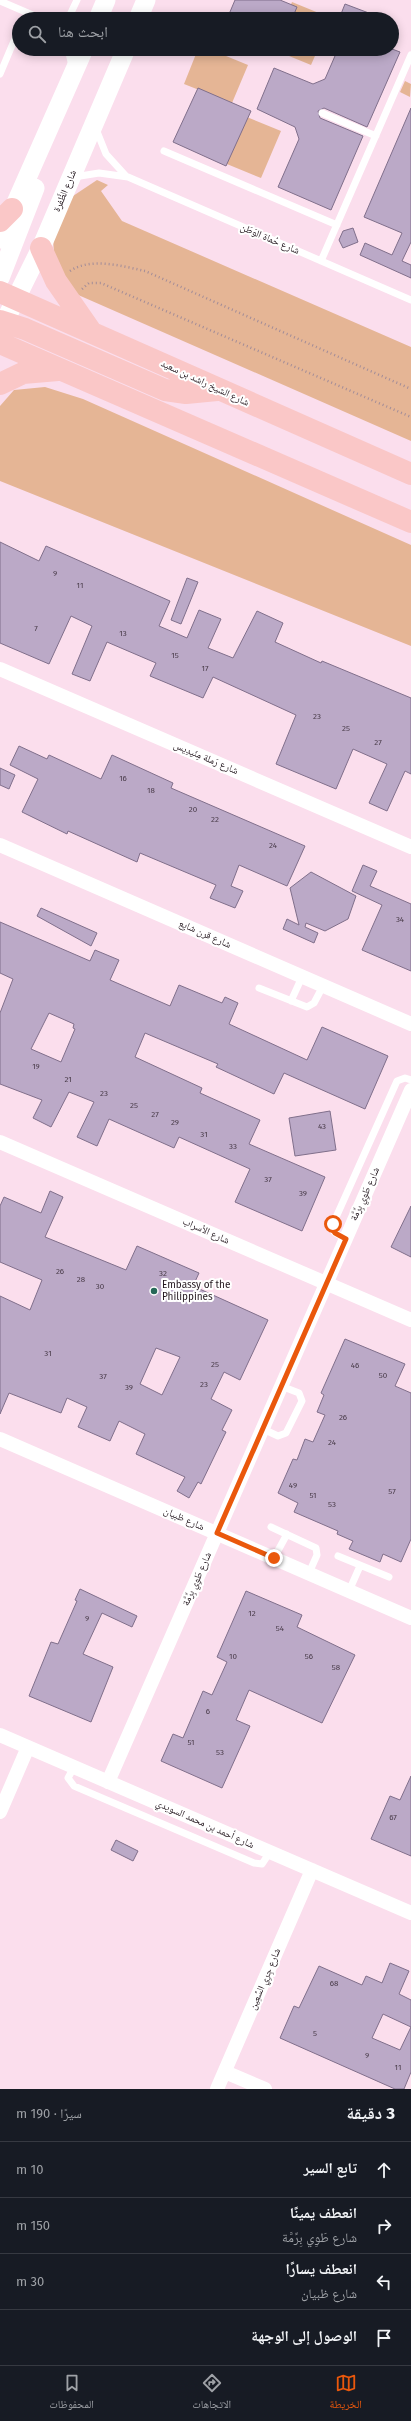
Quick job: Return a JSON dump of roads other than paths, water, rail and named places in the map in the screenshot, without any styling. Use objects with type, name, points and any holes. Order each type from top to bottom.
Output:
[{"type":"main road","points":[[101,12],[106,0]]},
{"type":"main road","points":[[141,12],[146,0]]},
{"type":"main road","points":[[0,239],[6,215],[81,56]]},
{"type":"main road","name":"شارع الظَّفرة","points":[[3,311],[41,248],[70,178],[95,125],[123,56]]},
{"type":"main road","points":[[0,278],[62,121],[71,78]]},
{"type":"main road","points":[[41,248],[56,281],[90,330]]},
{"type":"main road","points":[[3,311],[165,390],[186,393],[218,390]]},
{"type":"main road","name":"شارع الشيخ راشد بن سعيد","points":[[3,311],[90,330],[218,390],[411,474]]},
{"type":"main road","points":[[0,343],[411,522]]},
{"type":"main road","points":[[0,384],[24,373],[61,370]]},
{"type":"street","name":"شارع رَملة مِنَيدِيس","points":[[0,670],[411,847]]},
{"type":"street","name":"شارع قرن شايِع","points":[[0,845],[411,1024]]},
{"type":"street","name":"شارع طَوِي بِرِّمَّة","points":[[108,1782],[411,1090]]},
{"type":"street","name":"شارع الأسراب","points":[[0,1142],[411,1320]]},
{"type":"street","name":"شارع ظبيان","points":[[0,1439],[411,1618]]},
{"type":"street","name":"شارع أحمد بن محمد السويدي","points":[[0,1734],[411,1913]]},
{"type":"street","points":[[0,1812],[28,1747]]},
{"type":"street","name":"شارع جِرِي السِّعِين","points":[[217,2089],[312,1870]]},
{"type":"street","points":[[225,2072],[265,2089]]},
{"type":"lane","points":[[71,12],[77,0]]},
{"type":"lane","points":[[0,1],[27,12]]},
{"type":"lane","points":[[0,74],[12,46]]},
{"type":"lane","points":[[321,261],[411,55]]},
{"type":"lane","points":[[69,56],[71,78]]},
{"type":"lane","points":[[403,73],[411,77]]},
{"type":"lane","points":[[322,113],[376,136]]},
{"type":"lane","name":"شارع حُماة الوَطَن","points":[[95,125],[106,154],[116,167],[128,177]]},
{"type":"lane","points":[[164,151],[337,225]]},
{"type":"lane","name":"شارع حُماة الوَطَن","points":[[70,178],[99,172],[128,177],[411,300]]},
{"type":"lane","points":[[291,1001],[302,977]]},
{"type":"lane","points":[[259,988],[303,1007],[311,1006],[317,1000],[323,986]]},
{"type":"lane","points":[[346,1239],[335,1233],[332,1229],[333,1224],[397,1081],[402,1078],[411,1080]]},
{"type":"lane","points":[[262,1429],[278,1436],[286,1433],[302,1401],[299,1393],[282,1386]]},
{"type":"lane","points":[[271,1527],[316,1548],[317,1556],[309,1573]]},
{"type":"lane","points":[[274,1558],[287,1534]]},
{"type":"lane","points":[[338,1556],[388,1577]]},
{"type":"lane","points":[[349,1591],[360,1566]]},
{"type":"lane","points":[[74,1766],[68,1778],[74,1786],[254,1864],[262,1864],[270,1852]]},
{"type":"place","name":"Embassy of the Philippines","points":[[154,1291]]}]
